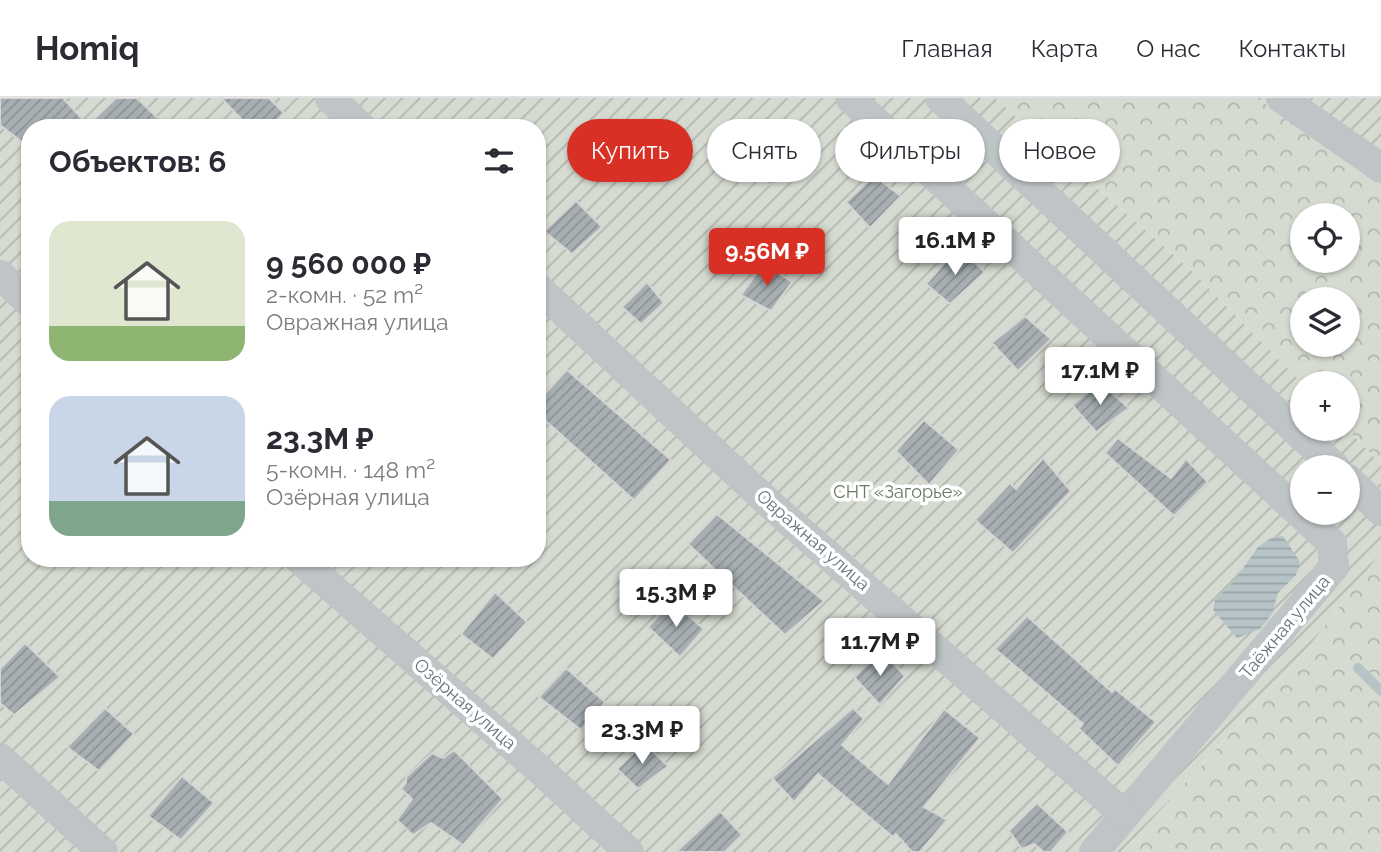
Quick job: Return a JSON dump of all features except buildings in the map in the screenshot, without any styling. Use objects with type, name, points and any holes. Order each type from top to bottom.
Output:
[{"type":"street","points":[[330,98],[352,119]]},
{"type":"street","name":"Таёжная улица","points":[[850,98],[1332,543],[1334,567],[1094,852]]},
{"type":"street","points":[[940,98],[1322,455]]},
{"type":"street","points":[[1281,98],[1381,168]]},
{"type":"street","points":[[0,275],[21,295]]},
{"type":"street","name":"Овражная улица","points":[[546,295],[772,506],[1125,816]]},
{"type":"street","points":[[1360,491],[1381,511]]},
{"type":"street","name":"Озёрная улица","points":[[308,567],[540,770],[629,852]]},
{"type":"street","points":[[0,758],[103,852]]},
{"type":"green space","name":"СНТ «Загорье»","points":[[0,98],[995,98],[1019,119],[999,119],[999,182],[1091,182],[1192,271],[1290,371],[1290,441],[1359,441],[1381,464],[1381,552],[1304,653],[1122,852],[0,852]]},
{"type":"green space","points":[[995,98],[1256,98],[1381,177],[1381,464],[1359,441],[1360,371],[1290,371],[1192,271],[1091,182],[1120,182],[1120,119],[1019,119]]},
{"type":"green space","points":[[1256,98],[1381,98],[1381,177]]},
{"type":"green space","points":[[1381,552],[1381,852],[1122,852],[1304,653]]},
{"type":"shaded area","points":[[1283,536],[1300,562],[1296,575],[1278,593],[1272,614],[1260,629],[1237,638],[1213,610],[1215,600],[1234,581],[1258,547],[1271,538]]},
{"type":"waterway","points":[[1358,668],[1381,691]]}]
